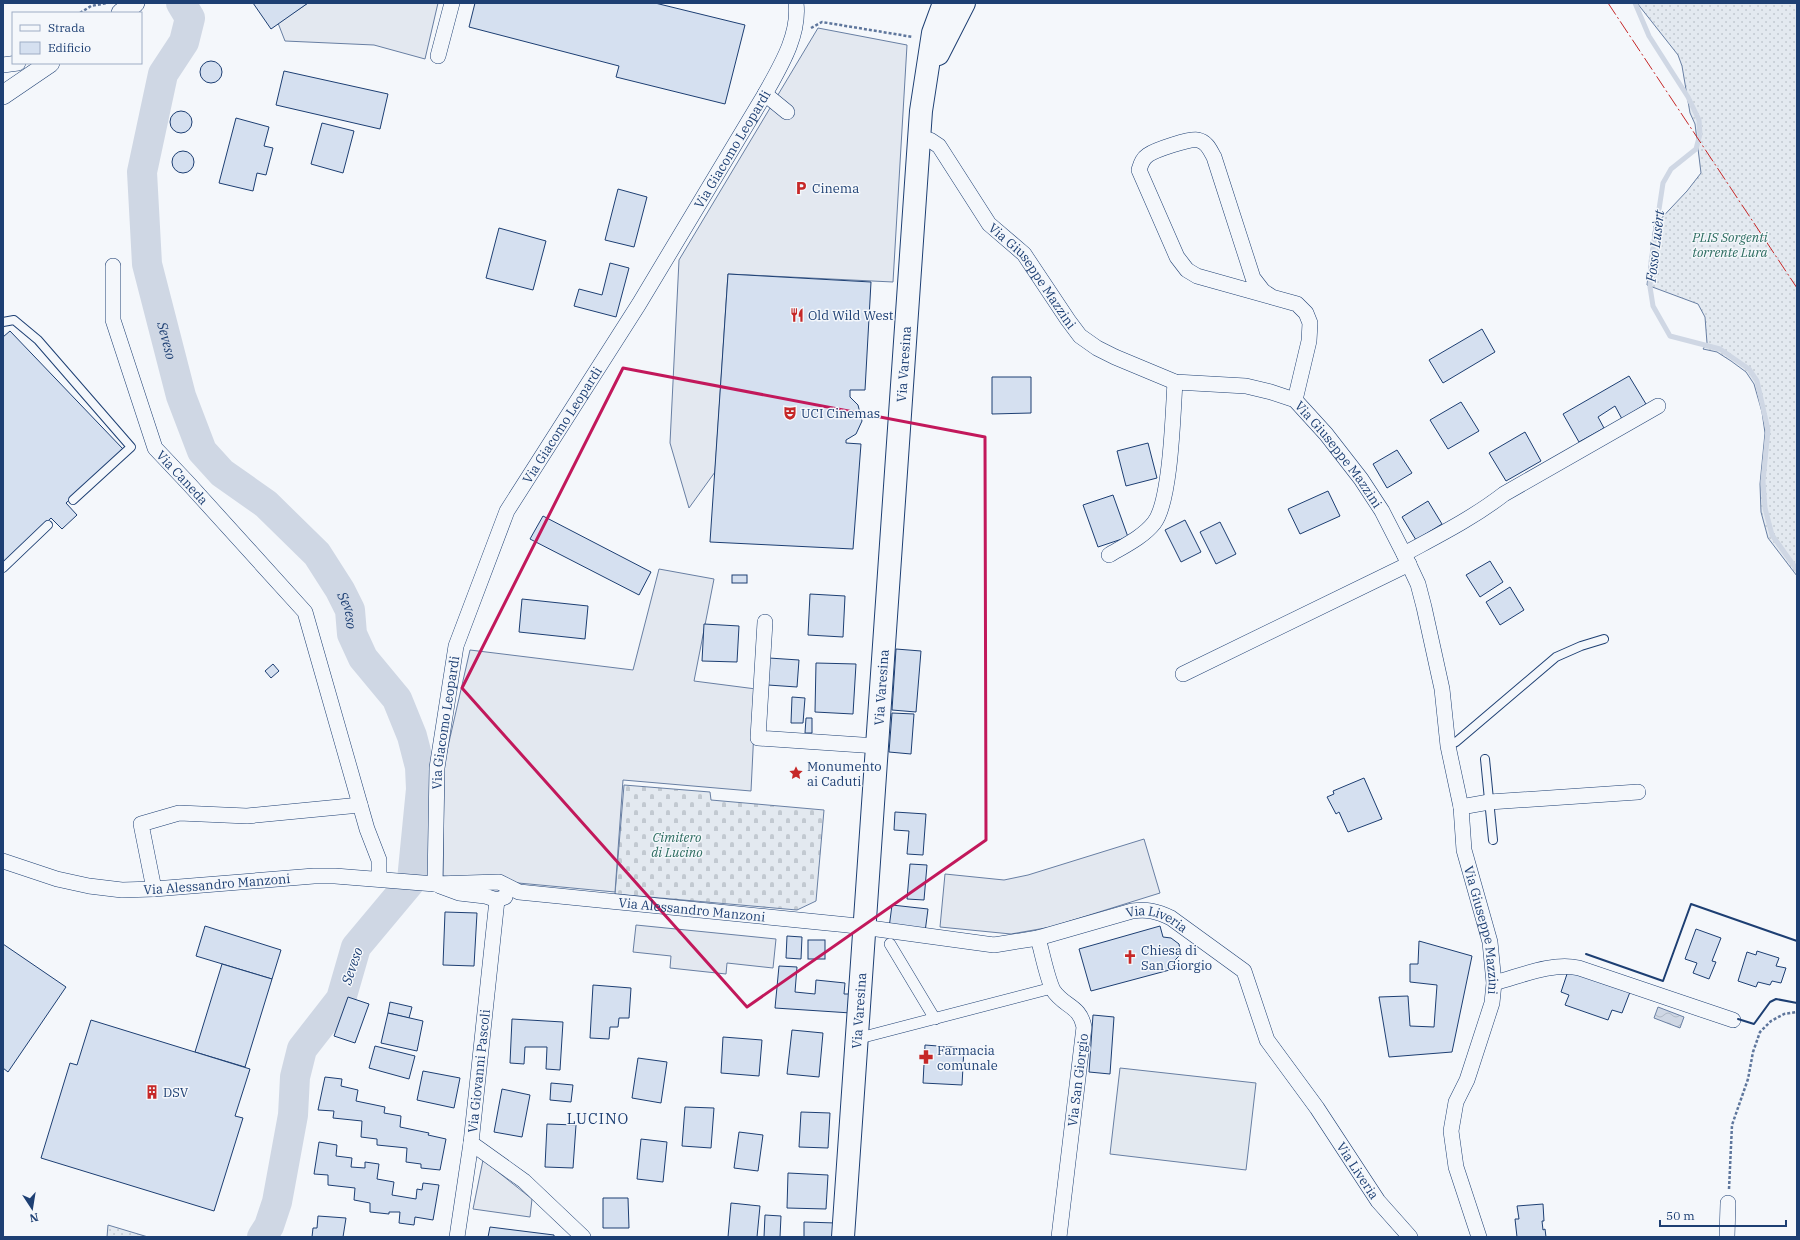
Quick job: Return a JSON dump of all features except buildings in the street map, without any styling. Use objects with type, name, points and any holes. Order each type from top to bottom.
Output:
[{"type":"main road","points":[[924,85],[931,40],[944,3]]},
{"type":"main road","points":[[924,85],[964,3]]},
{"type":"main road","name":"Via Varesina","points":[[843,1237],[924,85]]},
{"type":"street","points":[[122,12],[135,3]]},
{"type":"street","points":[[438,56],[452,3]]},
{"type":"street","name":"Via Giacomo Leopardi","points":[[428,883],[437,768],[456,646],[507,512],[639,304],[765,94],[784,60],[796,25],[796,3]]},
{"type":"street","points":[[3,95],[49,64]]},
{"type":"street","points":[[765,94],[787,112]]},
{"type":"street","name":"Via Giuseppe Mazzini","points":[[920,138],[930,140],[939,146],[989,224],[1024,254],[1080,336],[1097,348],[1115,357],[1175,382],[1246,386],[1295,400],[1326,434],[1361,479],[1382,510],[1418,584],[1424,607],[1442,689],[1448,746],[1461,806],[1464,850],[1487,930],[1494,983],[1492,1002],[1484,1031],[1467,1080],[1456,1102],[1451,1131],[1456,1167],[1479,1237]]},
{"type":"street","points":[[1272,297],[1263,291],[1253,278],[1214,157],[1208,146],[1200,140],[1191,139],[1149,154],[1141,161],[1139,170],[1177,257],[1187,270],[1197,276],[1272,297],[1297,304],[1306,312],[1310,323],[1310,341],[1295,400]]},
{"type":"street","name":"Via Caneda","points":[[113,266],[113,320],[155,448],[305,612],[360,805]]},
{"type":"street","points":[[1109,555],[1146,531],[1155,523],[1161,510],[1165,494],[1168,469],[1175,382]]},
{"type":"street","points":[[1183,674],[1406,559],[1481,511],[1504,494],[1658,406]]},
{"type":"street","points":[[764,622],[758,738],[877,746]]},
{"type":"street","points":[[1461,806],[1489,802],[1638,792]]},
{"type":"street","points":[[154,889],[141,824],[179,814],[248,816],[360,805],[379,860],[383,879]]},
{"type":"street","name":"Via Alessandro Manzoni","points":[[3,863],[57,879],[89,886],[122,890],[154,889],[314,876],[335,876],[428,883],[499,882],[519,892],[864,927]]},
{"type":"street","name":"Via Alessandro Manzoni","points":[[428,883],[459,893],[485,896],[497,900],[519,892]]},
{"type":"street","name":"Via Giovanni Pascoli","points":[[497,900],[471,1143],[524,1181],[583,1237]]},
{"type":"street","name":"Via Liveria","points":[[864,927],[994,945],[1038,938],[1132,911],[1146,909],[1159,912],[1172,918],[1244,971],[1267,1040],[1317,1108],[1378,1201],[1410,1237]]},
{"type":"street","name":"Via San Giorgio","points":[[1038,938],[1052,988],[1060,999],[1082,1016],[1084,1027],[1059,1237]]},
{"type":"street","points":[[890,944],[935,1019]]},
{"type":"street","points":[[1494,983],[1552,967],[1566,965],[1579,968],[1733,1020]]},
{"type":"street","points":[[856,1039],[1052,988]]},
{"type":"street","points":[[457,1237],[471,1143]]},
{"type":"street","points":[[1727,1237],[1728,1203]]},
{"type":"lane","points":[[3,322],[14,320],[38,340],[131,447],[73,500]]},
{"type":"lane","points":[[3,568],[48,525]]},
{"type":"lane","points":[[1448,746],[1456,742],[1556,657],[1581,646],[1604,639]]},
{"type":"lane","points":[[1485,759],[1493,840]]},
{"type":"path","points":[[82,12],[91,6],[107,3]]},
{"type":"path","points":[[790,40],[822,22],[931,40]]},
{"type":"path","points":[[1728,1203],[1732,1125],[1748,1078],[1753,1052],[1760,1032],[1771,1021],[1784,1014],[1797,1012]]},
{"type":"highlighted area","points":[[623,368],[985,437],[986,840],[747,1007],[462,688]]},
{"type":"green space","name":"PLIS Sorgenti torrente Lura","points":[[1637,3],[1797,3],[1797,576],[1768,538],[1761,512],[1760,484],[1765,433],[1762,412],[1754,384],[1746,372],[1731,361],[1717,352],[1703,349],[1707,343],[1705,317],[1698,304],[1647,285],[1654,226],[1687,191],[1701,173],[1695,124],[1690,113],[1682,66],[1678,55]]},
{"type":"green space","name":"Cimitero di Lucino","points":[[624,785],[710,792],[711,800],[824,810],[816,901],[797,910],[615,894]]},
{"type":"green space","points":[[1120,1068],[1256,1083],[1246,1170],[1110,1154]]},
{"type":"green space","points":[[108,1225],[148,1237],[107,1237]]},
{"type":"shaded area","points":[[308,3],[438,3],[425,59],[374,45],[285,41],[278,23]]},
{"type":"shaded area","points":[[818,28],[907,45],[893,282],[728,274],[715,472],[689,508],[670,443],[679,260]]},
{"type":"shaded area","points":[[659,569],[714,579],[694,681],[756,689],[751,791],[623,780],[615,892],[443,876],[444,764],[470,650],[633,670]]},
{"type":"shaded area","points":[[1144,839],[1160,893],[1051,927],[1011,934],[940,927],[945,874],[1004,880],[1028,875]]},
{"type":"shaded area","points":[[636,925],[776,939],[773,968],[727,963],[726,974],[670,968],[671,956],[633,952]]},
{"type":"shaded area","points":[[483,1160],[532,1199],[530,1217],[473,1209]]},
{"type":"water","points":[[1658,1007],[1684,1017],[1680,1028],[1654,1018]]},
{"type":"waterway","name":"Seveso","points":[[181,3],[190,18],[184,42],[163,74],[142,172],[147,264],[181,396],[202,451],[222,473],[266,504],[317,554],[340,590],[350,610],[352,634],[363,658],[397,699],[412,736],[420,767],[421,789],[412,880],[356,947],[341,999],[302,1049],[295,1077],[293,1115],[277,1202],[269,1226],[262,1237]]},
{"type":"waterway","name":"Fosso Lusèrt","points":[[1635,3],[1649,36],[1688,97],[1699,120],[1700,134],[1696,149],[1671,169],[1663,183],[1651,262],[1650,287],[1653,306],[1670,336],[1720,349],[1749,369],[1757,381],[1768,430],[1763,481],[1765,508],[1772,535],[1797,570]]},
{"type":"wall","points":[[1586,954],[1663,981],[1691,904],[1797,941]]},
{"type":"wall","points":[[1738,1019],[1754,1024],[1770,1002],[1776,999],[1797,1003]]},
{"type":"power","points":[[1608,3],[1797,288]]},
{"type":"place","name":"Cinema","points":[[801,188]]},
{"type":"place","name":"Old Wild West","points":[[797,315]]},
{"type":"place","name":"UCI Cinemas","points":[[790,413]]},
{"type":"place","name":"Monumento ai Caduti","points":[[796,773]]},
{"type":"place","name":"Chiesa di San Giorgio","points":[[1130,957]]},
{"type":"place","name":"Farmacia comunale","points":[[926,1057]]},
{"type":"place","name":"DSV","points":[[152,1092]]},
{"type":"district","name":"LUCINO","points":[[598,1118]]}]
